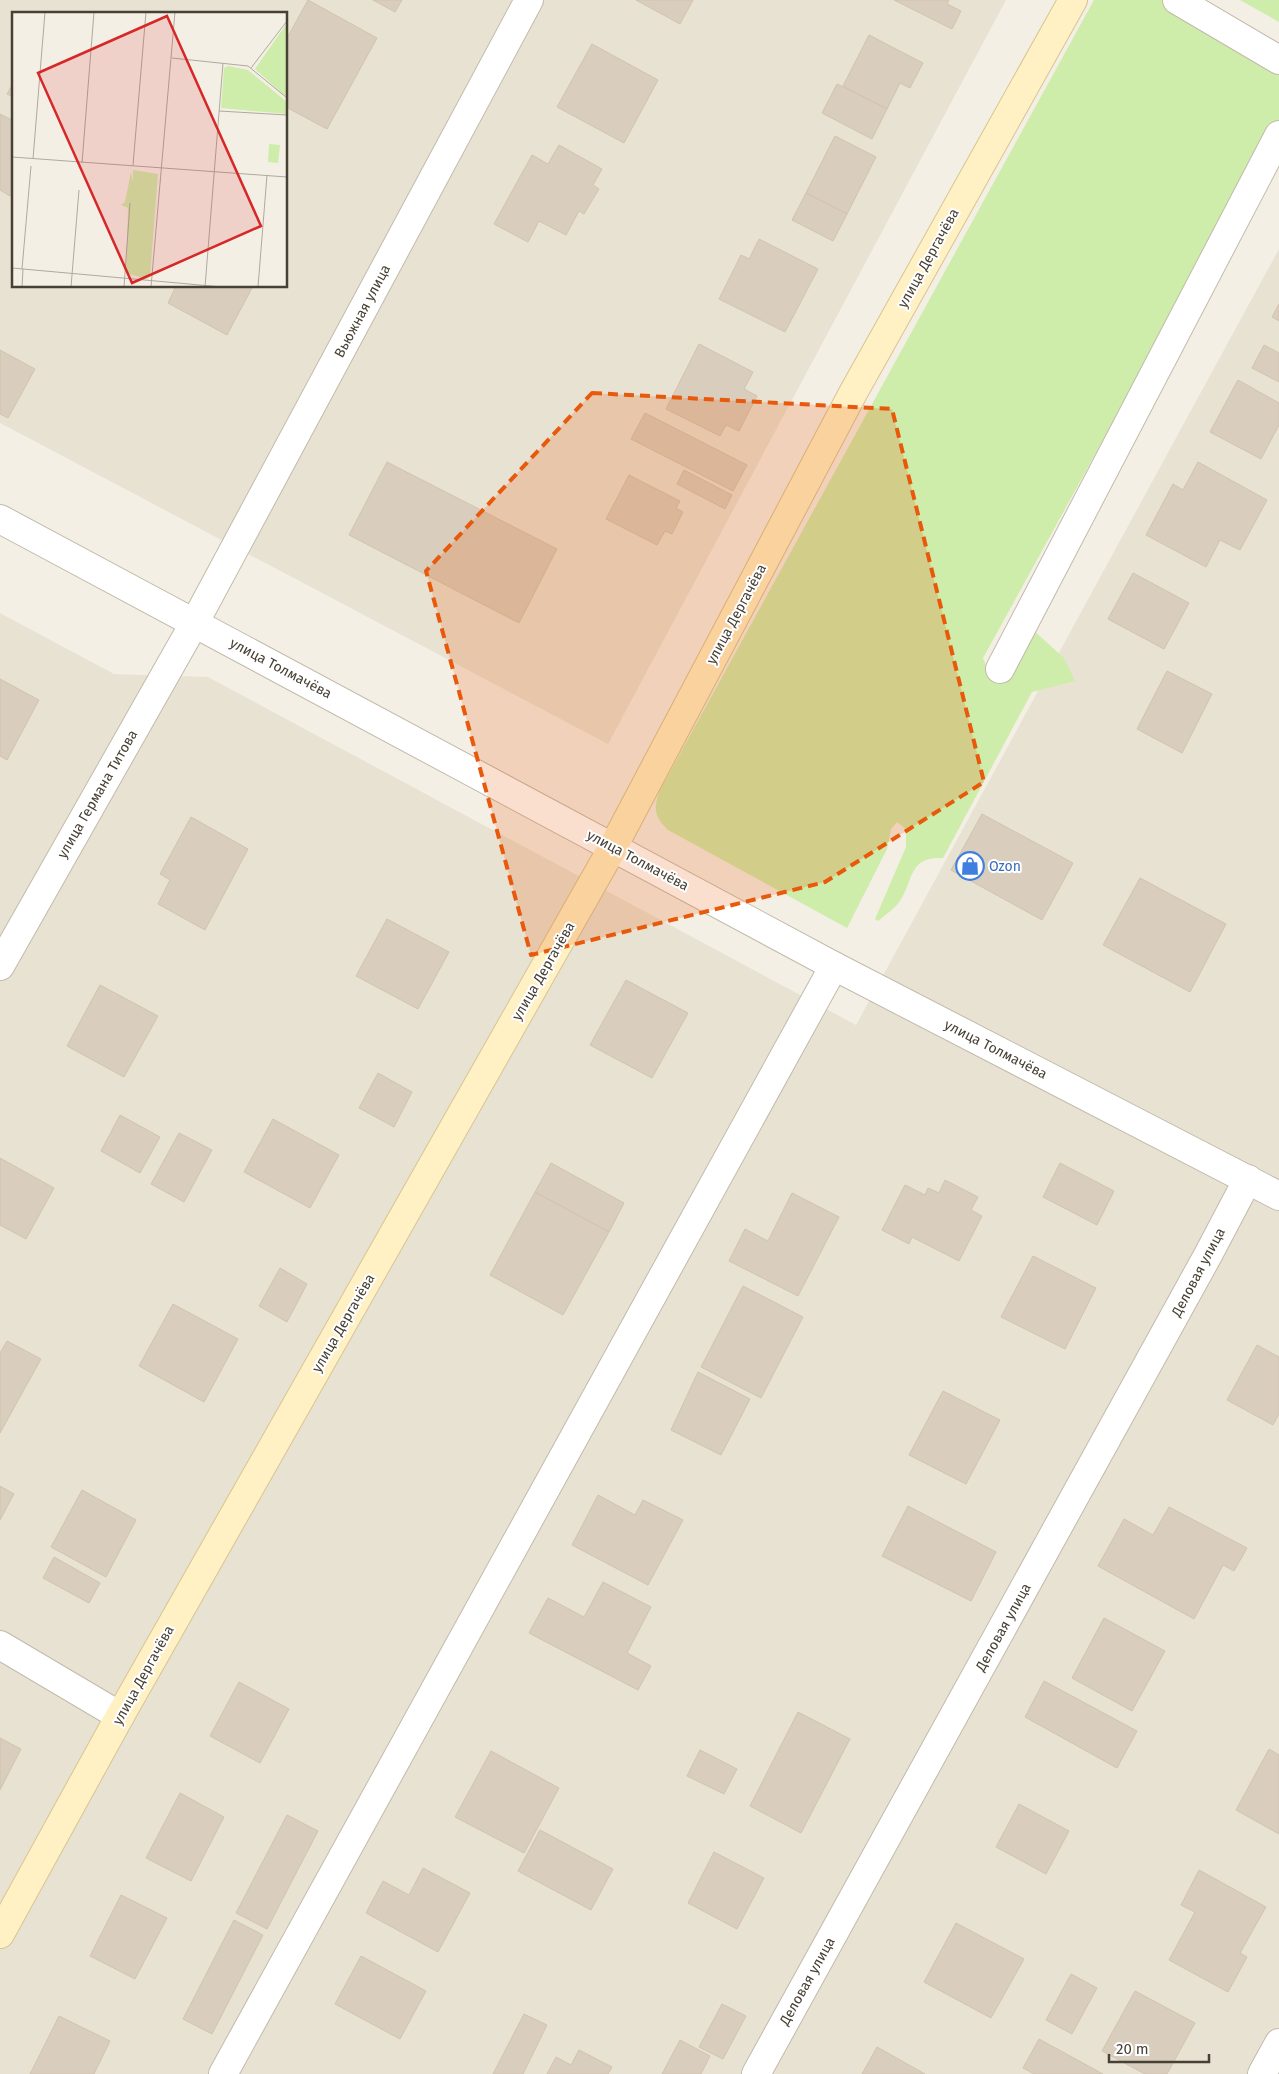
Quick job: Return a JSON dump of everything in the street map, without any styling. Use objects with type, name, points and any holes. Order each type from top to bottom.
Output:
[{"type":"street","name":"Вьюжная улица","points":[[195,622],[529,0]]},
{"type":"street","name":"улица Дергачёва","points":[[0,1934],[120,1716],[613,847],[853,393],[1073,0]]},
{"type":"street","points":[[1177,0],[1279,60]]},
{"type":"street","points":[[1000,669],[1279,135]]},
{"type":"street","name":"улица Толмачёва","points":[[0,519],[834,966],[1279,1196]]},
{"type":"street","name":"улица Германа Титова","points":[[0,966],[195,622]]},
{"type":"street","points":[[222,2074],[834,966]]},
{"type":"street","name":"Деловая улица","points":[[756,2074],[1208,1255],[1248,1179]]},
{"type":"street","points":[[0,1645],[120,1716]]},
{"type":"street","points":[[1262,2074],[1279,2043]]},
{"type":"highlighted area","points":[[592,393],[892,409],[984,782],[825,882],[531,955],[426,571]]},
{"type":"shaded area","points":[[0,0],[1006,0],[608,744],[0,423]]},
{"type":"shaded area","points":[[1279,249],[1279,2074],[0,2074],[0,613],[114,674],[208,677],[856,1025]]},
{"type":"green space","points":[[1094,0],[1170,0],[1279,64],[1279,120],[983,658],[988,670],[1032,629],[1064,658],[1075,681],[1032,692],[943,858],[922,862],[916,867],[902,898],[896,906],[878,921],[875,919],[906,847],[906,829],[897,822],[891,829],[887,849],[847,928],[668,830],[657,816],[658,796]]},
{"type":"green space","points":[[1240,0],[1279,0],[1279,22]]},
{"type":"building","points":[[308,0],[377,38],[327,129],[288,108],[288,36]]},
{"type":"building","points":[[373,0],[402,0],[395,12]]},
{"type":"building","points":[[636,0],[693,0],[680,24]]},
{"type":"building","points":[[894,0],[949,0],[947,4],[961,11],[952,29]]},
{"type":"building","points":[[869,35],[923,63],[910,88],[900,83],[887,109],[843,86]]},
{"type":"building","points":[[592,44],[658,80],[624,143],[557,107]]},
{"type":"building","points":[[837,84],[887,109],[872,139],[822,113]]},
{"type":"building","points":[[12,85],[12,96],[7,94]]},
{"type":"building","points":[[0,114],[12,120],[12,192],[10,196],[0,190]]},
{"type":"building","points":[[835,136],[876,157],[847,214],[806,193]]},
{"type":"building","points":[[559,145],[602,169],[593,185],[599,189],[584,214],[579,211],[566,235],[539,221],[528,242],[494,224],[532,155],[548,164]]},
{"type":"building","points":[[806,193],[847,214],[833,241],[792,220]]},
{"type":"building","points":[[759,239],[818,269],[785,332],[719,299],[741,255],[749,259]]},
{"type":"building","points":[[175,288],[252,288],[227,335],[168,303]]},
{"type":"building","points":[[1279,304],[1279,321],[1272,317]]},
{"type":"building","points":[[699,344],[753,372],[744,389],[757,396],[739,431],[726,425],[720,436],[666,409]]},
{"type":"building","points":[[1264,345],[1279,353],[1279,382],[1252,368]]},
{"type":"building","points":[[0,350],[35,369],[8,418],[0,414]]},
{"type":"building","points":[[1238,380],[1279,403],[1279,425],[1261,459],[1210,432]]},
{"type":"building","points":[[645,413],[747,465],[733,491],[631,439]]},
{"type":"building","points":[[387,462],[557,549],[519,623],[349,535]]},
{"type":"building","points":[[1198,462],[1267,500],[1240,550],[1220,540],[1206,567],[1146,535],[1173,484],[1183,490]]},
{"type":"building","points":[[684,470],[732,495],[725,509],[677,484]]},
{"type":"building","points":[[629,475],[680,501],[676,508],[683,512],[672,534],[665,531],[657,545],[606,519]]},
{"type":"building","points":[[1133,573],[1189,603],[1164,649],[1108,619]]},
{"type":"building","points":[[1167,671],[1212,694],[1182,753],[1137,729]]},
{"type":"building","points":[[0,679],[39,700],[7,760],[0,756]]},
{"type":"building","points":[[982,814],[1073,863],[1042,920],[951,870]]},
{"type":"building","points":[[191,817],[248,849],[205,930],[158,904],[170,880],[160,874]]},
{"type":"building","points":[[1140,878],[1226,924],[1190,992],[1103,945]]},
{"type":"building","points":[[387,919],[449,952],[418,1009],[356,976]]},
{"type":"building","points":[[626,980],[688,1013],[652,1078],[590,1045]]},
{"type":"building","points":[[100,985],[158,1016],[124,1077],[67,1046]]},
{"type":"building","points":[[378,1073],[412,1092],[394,1127],[359,1108]]},
{"type":"building","points":[[120,1115],[160,1137],[140,1173],[101,1151]]},
{"type":"building","points":[[273,1119],[339,1155],[310,1208],[244,1172]]},
{"type":"building","points":[[179,1133],[212,1150],[184,1202],[151,1184]]},
{"type":"building","points":[[0,1158],[54,1188],[26,1239],[0,1225]]},
{"type":"building","points":[[551,1163],[624,1203],[609,1232],[535,1192]]},
{"type":"building","points":[[1060,1163],[1114,1191],[1097,1225],[1043,1197]]},
{"type":"building","points":[[945,1180],[978,1197],[971,1210],[982,1216],[959,1261],[912,1237],[909,1244],[882,1230],[905,1185],[925,1195],[928,1188],[939,1193]]},
{"type":"building","points":[[535,1192],[609,1232],[563,1315],[490,1275]]},
{"type":"building","points":[[792,1193],[839,1217],[798,1296],[729,1261],[745,1229],[768,1241]]},
{"type":"building","points":[[1033,1256],[1096,1288],[1065,1349],[1001,1317]]},
{"type":"building","points":[[280,1268],[307,1284],[287,1322],[259,1306]]},
{"type":"building","points":[[743,1286],[803,1317],[761,1398],[701,1367]]},
{"type":"building","points":[[173,1304],[238,1339],[204,1402],[139,1366]]},
{"type":"building","points":[[7,1341],[41,1359],[0,1433],[0,1353]]},
{"type":"building","points":[[1257,1345],[1279,1357],[1279,1414],[1273,1425],[1227,1400]]},
{"type":"building","points":[[698,1372],[750,1399],[721,1455],[671,1430]]},
{"type":"building","points":[[943,1391],[1000,1420],[966,1484],[909,1455]]},
{"type":"building","points":[[0,1486],[14,1494],[0,1520]]},
{"type":"building","points":[[82,1490],[136,1520],[106,1577],[51,1547]]},
{"type":"building","points":[[598,1495],[635,1515],[643,1500],[683,1520],[648,1585],[572,1545]]},
{"type":"building","points":[[908,1506],[996,1552],[971,1601],[882,1556]]},
{"type":"building","points":[[1169,1507],[1247,1548],[1234,1571],[1223,1565],[1194,1619],[1098,1566],[1124,1519],[1153,1535]]},
{"type":"building","points":[[54,1557],[100,1583],[89,1603],[43,1578]]},
{"type":"building","points":[[603,1582],[651,1607],[627,1653],[651,1666],[638,1690],[529,1633],[548,1598],[584,1617]]},
{"type":"building","points":[[1104,1618],[1165,1651],[1132,1711],[1072,1678]]},
{"type":"building","points":[[1044,1681],[1137,1731],[1117,1768],[1025,1717]]},
{"type":"building","points":[[239,1682],[289,1709],[260,1763],[210,1736]]},
{"type":"building","points":[[798,1712],[850,1739],[801,1833],[750,1806]]},
{"type":"building","points":[[0,1738],[21,1749],[0,1790]]},
{"type":"building","points":[[1269,1749],[1279,1755],[1279,1834],[1236,1810]]},
{"type":"building","points":[[700,1750],[737,1769],[724,1794],[687,1776]]},
{"type":"building","points":[[491,1751],[559,1788],[524,1853],[455,1817]]},
{"type":"building","points":[[180,1793],[224,1817],[191,1881],[146,1858]]},
{"type":"building","points":[[1019,1804],[1069,1831],[1046,1874],[996,1847]]},
{"type":"building","points":[[287,1815],[318,1831],[267,1929],[236,1913]]},
{"type":"building","points":[[540,1830],[613,1869],[591,1910],[518,1871]]},
{"type":"building","points":[[714,1852],[764,1878],[737,1929],[688,1903]]},
{"type":"building","points":[[423,1868],[470,1893],[438,1952],[366,1913],[383,1881],[409,1895]]},
{"type":"building","points":[[1199,1870],[1266,1907],[1240,1953],[1247,1957],[1228,1992],[1169,1960],[1195,1912],[1181,1905]]},
{"type":"building","points":[[121,1895],[167,1918],[135,1979],[90,1956]]},
{"type":"building","points":[[234,1920],[263,1935],[212,2034],[183,2019]]},
{"type":"building","points":[[956,1923],[1024,1959],[991,2018],[924,1982]]},
{"type":"building","points":[[361,1956],[426,1991],[400,2039],[335,2004]]},
{"type":"building","points":[[1071,1974],[1097,1988],[1072,2034],[1046,2020]]},
{"type":"building","points":[[1135,1991],[1195,2023],[1167,2074],[1145,2074],[1102,2051]]},
{"type":"building","points":[[722,2004],[746,2016],[723,2059],[699,2047]]},
{"type":"building","points":[[524,2014],[547,2025],[523,2074],[493,2074]]},
{"type":"building","points":[[59,2016],[110,2041],[94,2074],[30,2074]]},
{"type":"building","points":[[1039,2039],[1103,2074],[1034,2074],[1023,2068]]},
{"type":"building","points":[[680,2040],[710,2056],[701,2074],[662,2074]]},
{"type":"building","points":[[877,2047],[925,2074],[862,2074]]},
{"type":"building","points":[[579,2050],[612,2067],[608,2074],[547,2074],[556,2057],[571,2065]]},
{"type":"place","name":"Ozon","points":[[970,866]]}]
